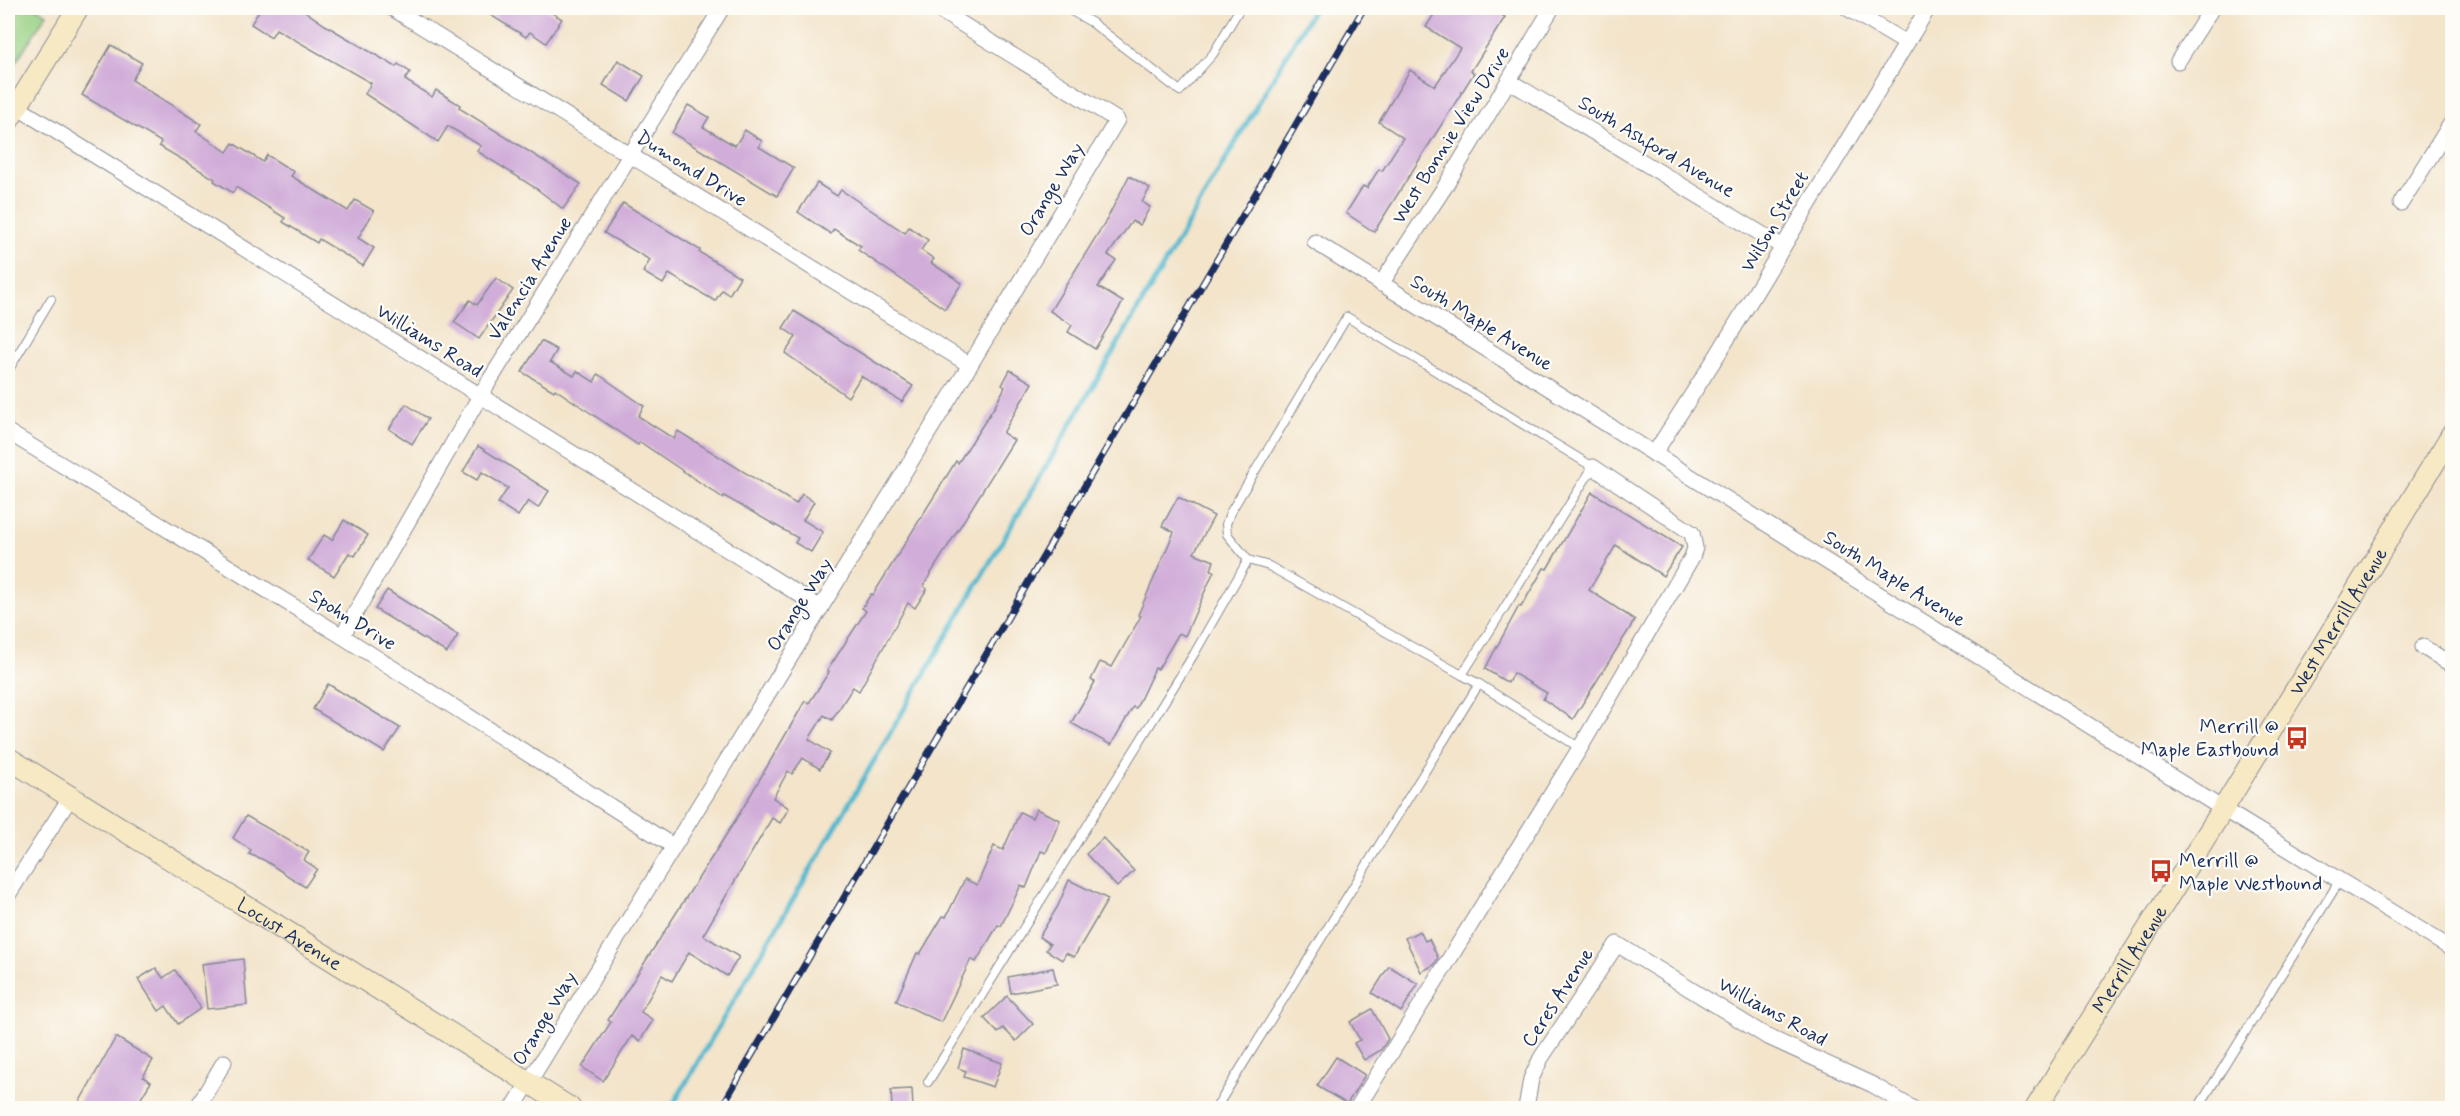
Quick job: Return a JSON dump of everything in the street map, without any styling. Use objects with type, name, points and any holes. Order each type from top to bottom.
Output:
[{"type":"main road","points":[[12,114],[78,8]]},
{"type":"main road","name":"West Merrill Avenue","points":[[2223,809],[2452,434]]},
{"type":"main road","name":"Locust Avenue","points":[[8,758],[528,1084],[570,1108]]},
{"type":"main road","name":"Merrill Avenue","points":[[2036,1108],[2223,809]]},
{"type":"street","name":"Dumond Drive","points":[[392,8],[970,366]]},
{"type":"street","name":"Valencia Avenue","points":[[342,636],[480,396],[722,8]]},
{"type":"street","name":"Orange Way","points":[[513,1108],[970,366],[1117,120],[936,8]]},
{"type":"street","name":"West Bonnie View Drive","points":[[1381,284],[1509,81],[1552,8]]},
{"type":"street","points":[[1847,8],[1906,43]]},
{"type":"street","name":"Wilson Street","points":[[1654,454],[1928,8]]},
{"type":"street","points":[[2178,61],[2212,8]]},
{"type":"street","name":"South Ashford Avenue","points":[[1509,81],[1783,247]]},
{"type":"street","name":"Williams Road","points":[[12,114],[480,396],[821,608]]},
{"type":"street","points":[[2401,203],[2452,123]]},
{"type":"street","name":"South Maple Avenue","points":[[1315,242],[2223,809],[2452,949]]},
{"type":"street","name":"Spohn Drive","points":[[8,432],[342,636],[673,846]]},
{"type":"street","points":[[1357,1108],[1580,748],[1695,548],[1692,534],[1688,530],[1593,466]]},
{"type":"street","points":[[2423,647],[2452,665]]},
{"type":"street","points":[[8,895],[70,798]]},
{"type":"street","name":"Williams Road","points":[[1617,944],[1766,1036],[1874,1085],[1912,1108]]},
{"type":"street","name":"Ceres Avenue","points":[[1527,1108],[1531,1079],[1541,1058],[1617,944]]},
{"type":"street","points":[[197,1108],[224,1062]]},
{"type":"lane","points":[[1066,8],[1091,22],[1180,91],[1213,54],[1240,8]]},
{"type":"lane","points":[[8,371],[51,299]]},
{"type":"lane","points":[[1462,675],[1593,466],[1347,317],[1230,513],[1226,524],[1227,534],[1248,560],[1269,567],[1462,675],[1479,684],[1580,748]]},
{"type":"lane","points":[[928,1082],[1194,654],[1248,560]]},
{"type":"lane","points":[[1215,1108],[1479,684]]},
{"type":"lane","points":[[2198,1108],[2340,880]]},
{"type":"green space","points":[[8,8],[37,8],[47,14],[8,74]]},
{"type":"building","points":[[261,8],[300,8],[396,67],[398,64],[410,72],[405,80],[432,97],[436,90],[460,105],[459,108],[581,184],[563,209],[537,189],[477,151],[481,146],[448,126],[438,142],[365,94],[371,83],[276,29],[271,37],[251,24]]},
{"type":"building","points":[[479,8],[544,8],[562,19],[546,43],[530,32],[526,37]]},
{"type":"building","points":[[1438,8],[1490,8],[1505,17],[1471,71],[1474,73],[1374,232],[1346,213],[1363,186],[1367,188],[1379,169],[1382,171],[1403,138],[1379,122],[1410,70],[1435,86],[1460,48],[1426,27]]},
{"type":"building","points":[[111,45],[142,63],[132,80],[201,124],[196,131],[227,152],[233,143],[263,162],[267,155],[294,172],[291,176],[348,211],[355,200],[374,211],[358,238],[374,248],[363,266],[319,239],[317,243],[283,222],[285,218],[236,187],[233,193],[214,181],[215,179],[159,146],[161,142],[82,95]]},
{"type":"building","points":[[618,60],[644,76],[629,101],[603,85]]},
{"type":"building","points":[[688,105],[709,117],[703,127],[735,146],[745,130],[762,141],[759,147],[794,168],[777,196],[672,133]]},
{"type":"building","points":[[1129,176],[1150,188],[1142,202],[1150,207],[1140,225],[1132,221],[1108,255],[1116,260],[1098,287],[1123,302],[1095,349],[1068,332],[1072,325],[1050,311],[1107,219]]},
{"type":"building","points":[[817,183],[837,196],[841,190],[905,233],[909,227],[928,240],[921,250],[934,259],[931,263],[962,283],[945,309],[858,250],[861,246],[834,229],[831,234],[798,212]]},
{"type":"building","points":[[623,203],[740,277],[729,295],[722,290],[715,301],[669,274],[663,284],[643,272],[650,260],[604,233]]},
{"type":"building","points":[[496,278],[513,290],[479,339],[454,322],[470,300],[477,305]]},
{"type":"building","points":[[794,311],[913,386],[902,402],[861,376],[848,397],[785,353],[796,337],[783,328]]},
{"type":"building","points":[[541,341],[557,350],[550,362],[574,376],[577,371],[594,382],[598,374],[644,406],[638,416],[674,439],[678,431],[796,504],[802,494],[814,502],[803,520],[823,532],[811,552],[795,543],[798,538],[724,496],[723,498],[640,442],[638,445],[555,389],[554,391],[522,372]]},
{"type":"building","points":[[1010,370],[1032,383],[1003,433],[1014,440],[923,586],[927,589],[915,608],[908,603],[859,691],[853,687],[832,720],[824,715],[809,739],[830,753],[820,769],[803,758],[792,774],[788,771],[773,798],[789,808],[780,823],[772,818],[703,935],[739,957],[727,976],[689,952],[672,981],[662,975],[641,1012],[653,1020],[640,1041],[632,1036],[603,1081],[582,1067],[611,1022],[608,1020],[740,813],[805,701],[809,703],[829,672],[827,671],[866,611],[862,608],[871,594],[873,595],[956,461],[958,463],[995,406],[1005,387],[1002,385]]},
{"type":"building","points":[[406,404],[428,419],[412,444],[389,429]]},
{"type":"building","points":[[478,446],[549,491],[538,508],[528,501],[518,516],[498,503],[508,488],[482,472],[477,480],[463,472]]},
{"type":"building","points":[[1592,492],[1682,547],[1663,576],[1616,545],[1589,590],[1635,620],[1573,719],[1543,699],[1547,693],[1513,673],[1508,683],[1485,669],[1519,606],[1521,607],[1544,568],[1547,569]]},
{"type":"building","points":[[1178,497],[1214,516],[1194,553],[1214,561],[1211,570],[1214,571],[1185,636],[1179,633],[1158,669],[1155,668],[1136,708],[1133,707],[1111,745],[1071,723],[1095,682],[1091,680],[1100,662],[1112,667],[1141,616],[1138,615],[1174,532],[1162,526]]},
{"type":"building","points":[[344,520],[368,535],[355,556],[349,553],[334,576],[308,560],[324,535],[332,540]]},
{"type":"building","points":[[387,590],[458,635],[447,653],[375,609]]},
{"type":"building","points":[[328,684],[400,728],[384,752],[313,709]]},
{"type":"building","points":[[1036,809],[1060,820],[1046,853],[1041,851],[1026,888],[1021,885],[1001,926],[998,925],[976,962],[971,959],[941,1022],[896,1001],[917,953],[920,954],[943,916],[946,917],[965,879],[977,885],[994,846],[1003,850],[1020,812],[1032,818]]},
{"type":"building","points":[[246,816],[309,852],[304,860],[317,869],[305,887],[264,860],[249,854],[251,850],[233,838]]},
{"type":"building","points":[[1103,838],[1134,871],[1117,887],[1086,854]]},
{"type":"building","points":[[1069,880],[1108,899],[1074,957],[1066,953],[1062,960],[1046,950],[1050,944],[1039,937],[1058,906]]},
{"type":"building","points":[[1420,931],[1425,941],[1429,939],[1438,958],[1434,965],[1421,972],[1405,938]]},
{"type":"building","points":[[243,959],[247,1005],[207,1009],[202,964]]},
{"type":"building","points":[[1389,966],[1418,984],[1401,1012],[1372,993]]},
{"type":"building","points":[[156,968],[163,978],[175,970],[201,1008],[178,1024],[166,1006],[159,1011],[138,979]]},
{"type":"building","points":[[1053,968],[1057,984],[1011,993],[1008,977]]},
{"type":"building","points":[[1007,996],[1033,1024],[1016,1041],[1003,1028],[998,1033],[984,1018]]},
{"type":"building","points":[[1372,1009],[1388,1039],[1381,1050],[1364,1060],[1354,1043],[1360,1040],[1350,1022]]},
{"type":"building","points":[[116,1037],[153,1060],[143,1077],[151,1082],[135,1108],[76,1108]]},
{"type":"building","points":[[964,1049],[1002,1063],[993,1087],[964,1077],[966,1071],[958,1068]]},
{"type":"building","points":[[1336,1057],[1365,1075],[1347,1104],[1317,1086]]},
{"type":"building","points":[[912,1089],[913,1108],[892,1108],[891,1090]]},
{"type":"waterway","points":[[671,1108],[1314,8]]},
{"type":"railway","points":[[721,1108],[1364,8]]},
{"type":"place","name":"Merrill @ Maple Eastbound","points":[[2297,738]]},
{"type":"place","name":"Merrill @ Maple Westbound","points":[[2161,871]]}]
